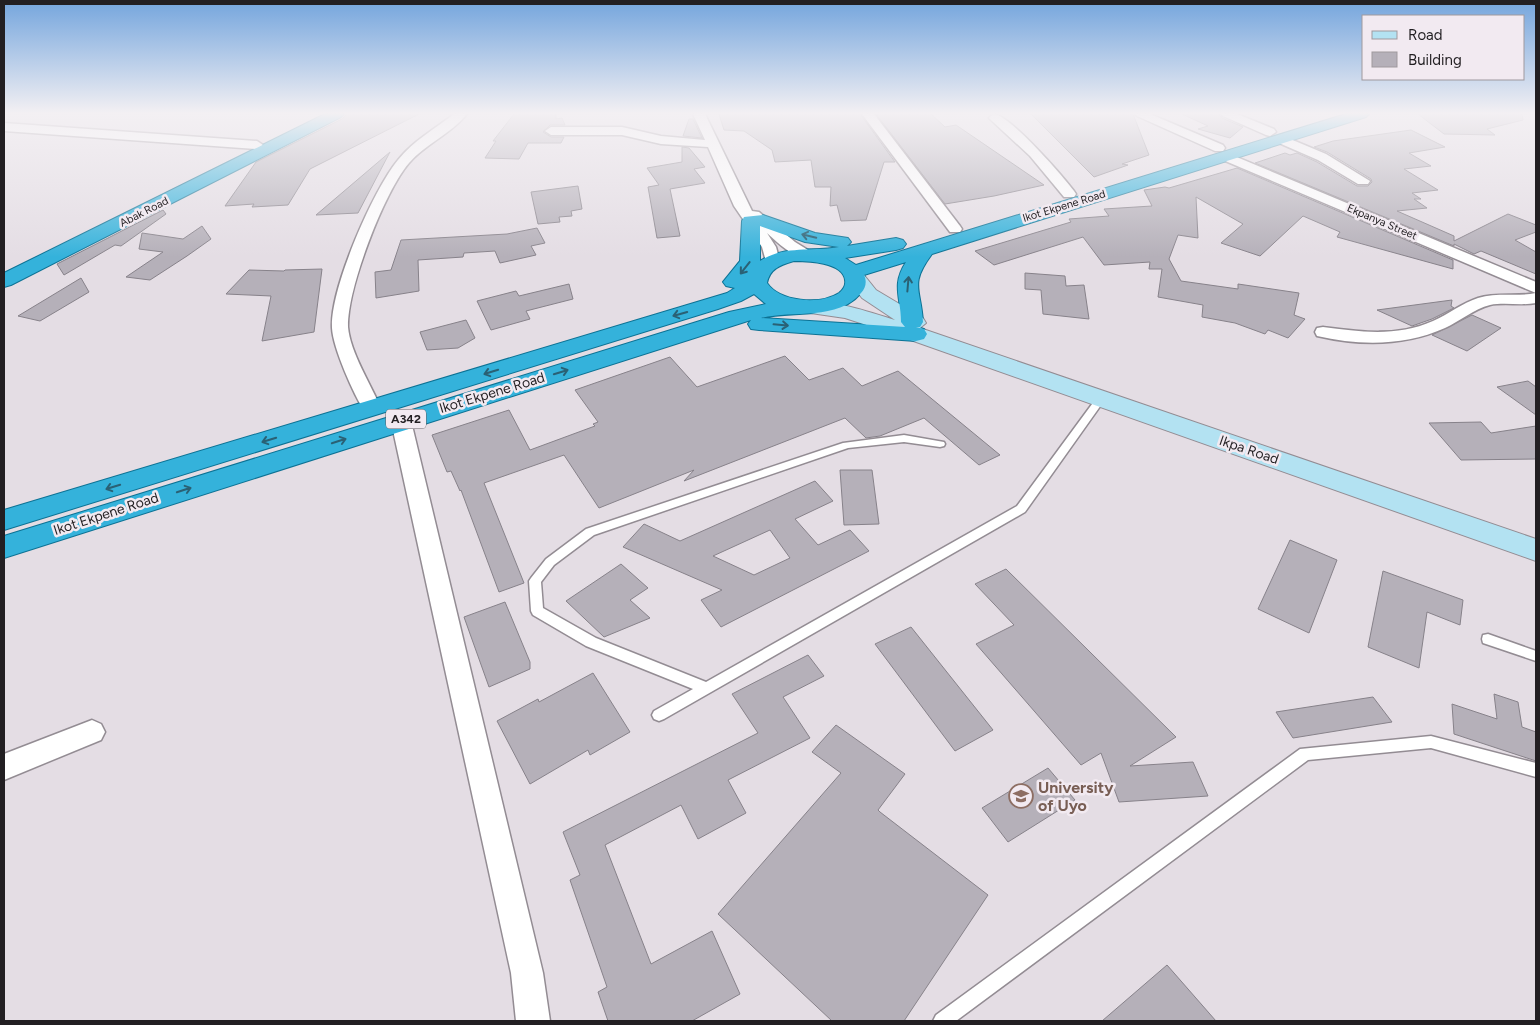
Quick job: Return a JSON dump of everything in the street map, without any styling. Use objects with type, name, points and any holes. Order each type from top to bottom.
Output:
[{"type":"highway","name":"Abak Road","points":[[4,270],[223,162]]},
{"type":"highway","name":"Abak Road","points":[[4,281],[241,162]]},
{"type":"highway","name":"Ikot Ekpene Road","points":[[772,262],[793,255],[816,255],[893,244],[955,229],[1069,194],[1190,162]]},
{"type":"highway","name":"Ikot Ekpene Road","points":[[855,276],[925,250],[1196,162]]},
{"type":"highway","points":[[711,305],[750,262],[751,216],[812,238],[893,244]]},
{"type":"highway","points":[[698,329],[761,324],[914,328],[906,288],[910,272],[925,250]]},
{"type":"highway","points":[[816,255],[847,265],[855,276]]},
{"type":"highway","name":"A342","points":[[772,262],[763,268],[758,275],[757,283],[768,297],[778,302],[819,307],[843,300],[856,287],[855,276]]},
{"type":"highway","name":"Ikot Ekpene Road","points":[[4,520],[711,305],[734,297],[757,283]]},
{"type":"highway","name":"Ikot Ekpene Road","points":[[4,547],[737,317],[770,309],[808,306]]},
{"type":"main road","points":[[855,276],[869,294],[914,328]]},
{"type":"main road","points":[[808,306],[847,312],[914,328]]},
{"type":"main road","name":"Ikpa Road","points":[[914,328],[962,351],[1536,550]]},
{"type":"street","points":[[372,408],[343,342],[340,327],[349,277],[382,199],[403,162]]},
{"type":"street","points":[[722,162],[769,247],[772,262]]},
{"type":"street","points":[[903,162],[955,229]]},
{"type":"street","points":[[1043,162],[1069,194]]},
{"type":"street","name":"Ekpanya Street","points":[[1244,162],[1534,287]]},
{"type":"street","points":[[1330,162],[1363,181]]},
{"type":"street","points":[[751,216],[790,245],[816,255]]},
{"type":"street","points":[[1323,332],[1390,339],[1413,336],[1442,323],[1470,307],[1534,287]]},
{"type":"street","points":[[401,421],[527,973],[532,1021]]},
{"type":"street","points":[[4,766],[92,732]]},
{"type":"lane","points":[[659,716],[1021,509],[1101,398]]},
{"type":"lane","points":[[707,688],[591,642],[538,611],[535,581],[550,562],[590,532],[811,457],[847,445],[887,439],[918,438],[940,444]]},
{"type":"lane","points":[[1488,639],[1536,656]]},
{"type":"lane","points":[[942,1021],[1305,754],[1431,742],[1536,770]]},
{"type":"building","points":[[256,162],[324,162],[310,169],[288,205],[252,207],[254,204],[225,206]]},
{"type":"building","points":[[378,162],[385,162],[358,213],[316,215]]},
{"type":"building","points":[[682,162],[701,162],[705,167],[694,169],[705,183],[670,189],[680,236],[657,238],[648,187],[659,185],[647,168]]},
{"type":"building","points":[[811,162],[895,162],[884,162],[866,220],[841,221],[837,205],[830,206],[831,187],[815,187]]},
{"type":"building","points":[[913,162],[1010,162],[1044,185],[994,196],[945,204]]},
{"type":"building","points":[[1079,162],[1128,162],[1122,164],[1128,165],[1094,177]]},
{"type":"building","points":[[1317,162],[1357,186],[1368,186],[1372,182],[1371,179],[1343,162],[1424,162],[1431,166],[1404,169],[1438,190],[1412,193],[1421,199],[1414,199],[1427,208],[1397,211],[1454,236],[1454,241],[1508,214],[1536,225],[1536,232],[1515,240],[1536,252],[1536,274],[1481,251],[1474,254],[1454,244],[1454,246],[1255,163]]},
{"type":"building","points":[[1237,168],[1453,260],[1453,269],[1337,237],[1340,232],[1303,216],[1260,256],[1221,243],[1243,224],[1196,197],[1198,238],[1178,235],[1169,259],[1181,281],[1238,289],[1238,284],[1299,293],[1294,315],[1305,319],[1288,338],[1268,330],[1265,334],[1235,323],[1202,317],[1203,305],[1158,297],[1162,269],[1149,269],[1150,262],[1104,265],[1083,237],[994,265],[975,251],[1071,222],[1069,219],[1109,216],[1104,209],[1152,206],[1144,190],[1169,188]]},
{"type":"building","points":[[578,186],[582,209],[571,211],[572,216],[559,217],[560,222],[538,224],[531,192]]},
{"type":"building","points":[[163,210],[166,214],[121,246],[115,245],[64,275],[57,264]]},
{"type":"building","points":[[202,226],[211,239],[187,256],[150,280],[126,277],[163,252],[139,249],[142,233],[183,239]]},
{"type":"building","points":[[537,228],[545,243],[531,246],[536,255],[500,263],[495,251],[464,253],[463,257],[418,260],[419,291],[376,298],[375,272],[391,270],[401,240],[507,234]]},
{"type":"building","points":[[322,269],[314,332],[262,341],[271,296],[226,294],[249,270]]},
{"type":"building","points":[[1025,273],[1065,276],[1066,286],[1084,285],[1089,319],[1043,314],[1041,290],[1025,289]]},
{"type":"building","points":[[81,278],[89,292],[40,321],[18,316]]},
{"type":"building","points":[[569,284],[573,299],[526,311],[530,319],[491,330],[477,301],[516,291],[519,296]]},
{"type":"building","points":[[1452,300],[1451,306],[1454,308],[1412,326],[1377,310]]},
{"type":"building","points":[[1472,315],[1501,328],[1467,351],[1432,335]]},
{"type":"building","points":[[466,320],[475,338],[458,348],[427,350],[420,332]]},
{"type":"building","points":[[785,356],[809,380],[843,368],[862,386],[898,371],[1000,455],[979,465],[924,418],[880,436],[866,438],[845,418],[684,481],[694,470],[599,508],[564,455],[484,483],[524,583],[499,592],[461,490],[451,471],[447,472],[432,435],[509,410],[530,450],[595,426],[593,424],[598,422],[575,390],[670,357],[697,387]]},
{"type":"building","points":[[1528,381],[1536,387],[1536,415],[1497,387]]},
{"type":"building","points":[[1481,422],[1491,433],[1536,426],[1536,459],[1461,460],[1429,423]]},
{"type":"building","points":[[840,470],[872,470],[879,524],[844,525]]},
{"type":"building","points":[[815,481],[833,501],[795,519],[818,545],[850,530],[869,551],[721,627],[701,600],[722,590],[623,547],[644,524],[680,541]],"holes":[[[770,530],[790,558],[754,575],[713,556]]]},
{"type":"building","points":[[1290,540],[1337,560],[1309,633],[1258,609]]},
{"type":"building","points":[[621,564],[648,588],[630,600],[650,618],[604,637],[566,601]]},
{"type":"building","points":[[1006,569],[1176,737],[1130,766],[1193,762],[1208,796],[1119,802],[1101,753],[1081,765],[976,644],[1014,625],[975,584]]},
{"type":"building","points":[[1383,571],[1463,600],[1460,625],[1427,612],[1419,668],[1368,647]]},
{"type":"building","points":[[505,602],[530,662],[530,669],[489,687],[464,617]]},
{"type":"building","points":[[911,627],[993,730],[955,751],[875,644]]},
{"type":"building","points":[[808,655],[824,676],[783,697],[810,738],[728,780],[746,813],[698,839],[681,805],[605,845],[651,964],[712,931],[740,994],[692,1021],[608,1021],[598,992],[607,987],[570,880],[580,875],[563,832],[758,733],[732,694]]},
{"type":"building","points":[[593,673],[630,732],[590,755],[588,750],[530,784],[497,721],[538,699],[539,702]]},
{"type":"building","points":[[1494,694],[1518,702],[1522,727],[1536,732],[1536,761],[1454,734],[1452,704],[1497,719]]},
{"type":"building","points":[[1373,697],[1392,722],[1293,738],[1276,712]]},
{"type":"building","points":[[836,725],[905,774],[878,810],[988,895],[904,1021],[832,1021],[718,914],[841,773],[812,752]]},
{"type":"building","points":[[1048,768],[1075,800],[1008,842],[982,808]]},
{"type":"building","points":[[1167,965],[1216,1021],[1102,1021]]},
{"type":"place","name":"University of Uyo","points":[[1021,796]]}]
